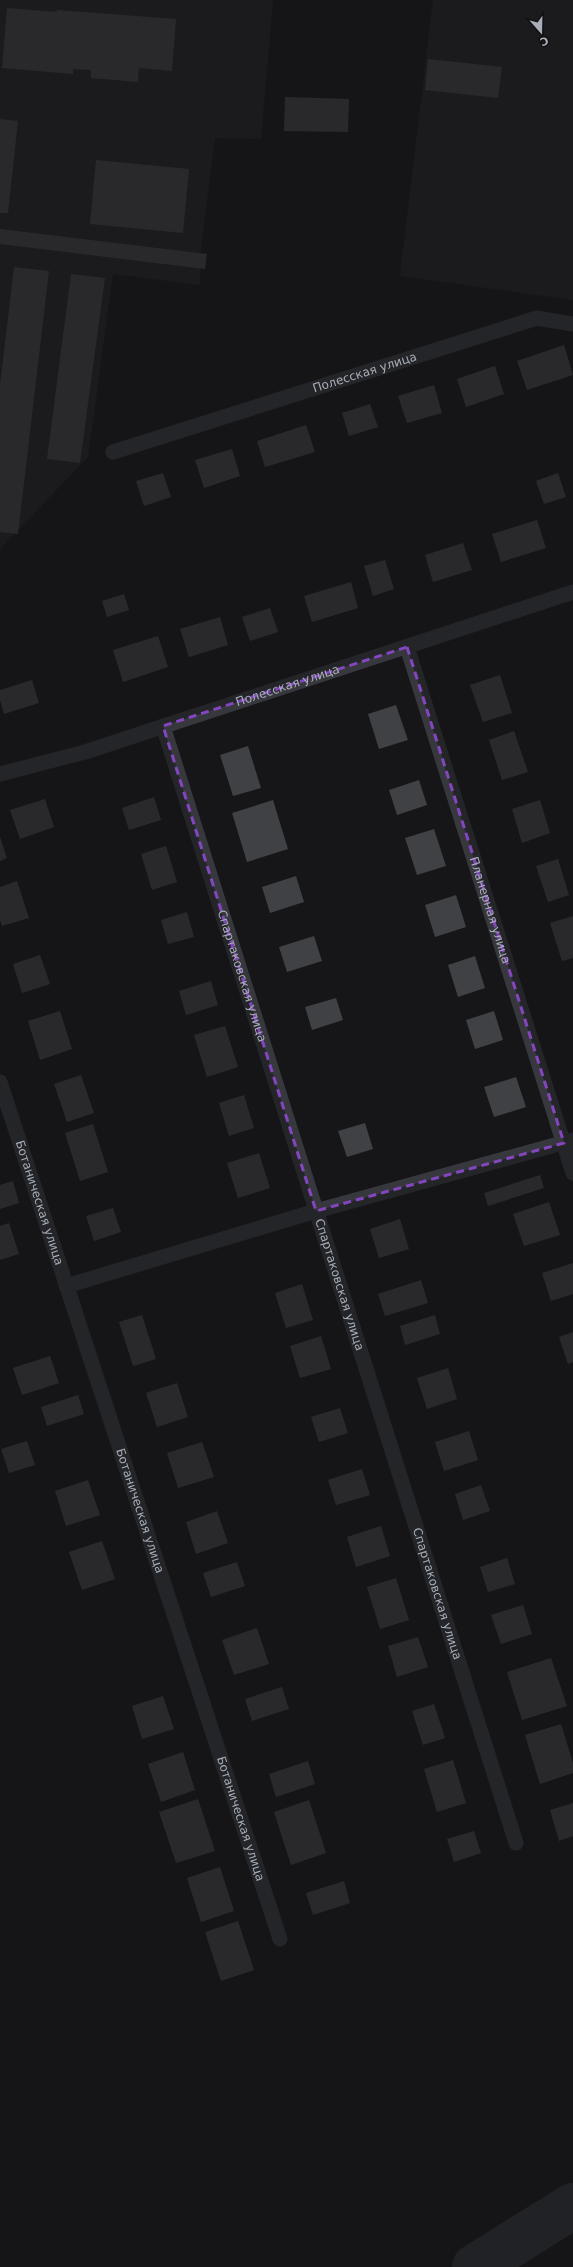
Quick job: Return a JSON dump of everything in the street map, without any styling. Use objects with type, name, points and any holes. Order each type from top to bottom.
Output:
[{"type":"street","name":"Полесская улица","points":[[113,452],[537,318],[573,324]]},
{"type":"street","name":"Полесская улица","points":[[0,774],[85,752],[573,592]]},
{"type":"street","name":"Планерная улица","points":[[407,647],[568,1142],[573,1173]]},
{"type":"street","name":"Спартаковская улица","points":[[163,726],[516,1843]]},
{"type":"street","name":"Ботаническая улица","points":[[0,1082],[280,1939]]},
{"type":"street","points":[[66,1286],[316,1211],[568,1142]]},
{"type":"highlighted area","points":[[407,647],[564,1143],[316,1211],[163,726]]},
{"type":"shaded area","points":[[0,0],[273,0],[261,139],[215,138],[200,256],[200,285],[113,274],[88,457],[0,549]]},
{"type":"shaded area","points":[[433,0],[573,0],[573,300],[400,276]]},
{"type":"building","points":[[7,8],[57,12],[57,10],[176,19],[172,71],[139,68],[138,82],[91,78],[91,70],[73,69],[73,74],[2,68]]},
{"type":"building","points":[[428,59],[502,67],[498,98],[425,90]]},
{"type":"building","points":[[285,97],[349,99],[348,132],[284,131]]},
{"type":"building","points":[[0,119],[18,121],[8,213],[0,213]]},
{"type":"building","points":[[96,160],[189,169],[183,233],[90,224]]},
{"type":"building","points":[[0,229],[207,254],[205,269],[0,244]]},
{"type":"building","points":[[14,267],[49,271],[18,534],[0,532],[0,385]]},
{"type":"building","points":[[71,274],[105,278],[80,463],[47,459]]},
{"type":"building","points":[[564,345],[573,375],[527,390],[517,361]]},
{"type":"building","points":[[495,366],[504,394],[466,407],[457,379]]},
{"type":"building","points":[[434,385],[442,413],[407,423],[398,396]]},
{"type":"building","points":[[370,404],[378,427],[349,436],[342,413]]},
{"type":"building","points":[[306,425],[315,452],[265,467],[257,441]]},
{"type":"building","points":[[232,449],[240,476],[204,488],[195,460]]},
{"type":"building","points":[[163,473],[171,497],[144,506],[136,481]]},
{"type":"building","points":[[558,473],[566,497],[544,504],[536,481]]},
{"type":"building","points":[[537,520],[546,548],[501,562],[492,534]]},
{"type":"building","points":[[463,543],[472,570],[433,582],[425,555]]},
{"type":"building","points":[[385,560],[394,589],[373,596],[364,566]]},
{"type":"building","points":[[351,582],[358,608],[312,622],[304,596]]},
{"type":"building","points":[[124,594],[129,610],[107,617],[102,601]]},
{"type":"building","points":[[270,608],[278,632],[250,641],[242,617]]},
{"type":"building","points":[[220,617],[228,645],[189,657],[180,629]]},
{"type":"building","points":[[158,636],[168,667],[123,682],[113,650]]},
{"type":"building","points":[[500,675],[512,713],[483,722],[470,685]]},
{"type":"building","points":[[32,680],[39,703],[4,714],[0,700],[0,690]]},
{"type":"building","points":[[396,705],[408,740],[379,749],[368,714]]},
{"type":"building","points":[[514,731],[528,772],[502,780],[489,740]]},
{"type":"building","points":[[248,746],[261,788],[233,796],[220,755]]},
{"type":"building","points":[[419,780],[427,805],[397,815],[389,790]]},
{"type":"building","points":[[154,797],[161,820],[129,830],[122,808]]},
{"type":"building","points":[[45,799],[54,827],[20,839],[10,810]]},
{"type":"building","points":[[273,800],[288,849],[247,862],[232,813]]},
{"type":"building","points":[[540,800],[550,833],[522,843],[512,809]]},
{"type":"building","points":[[434,829],[446,866],[417,875],[405,838]]},
{"type":"building","points":[[0,837],[7,858],[0,861]]},
{"type":"building","points":[[166,846],[177,882],[152,890],[141,854]]},
{"type":"building","points":[[558,859],[569,895],[548,902],[536,866]]},
{"type":"building","points":[[296,876],[304,902],[270,913],[262,887]]},
{"type":"building","points":[[17,881],[29,918],[2,926],[0,920],[0,887]]},
{"type":"building","points":[[456,895],[466,927],[435,937],[425,905]]},
{"type":"building","points":[[187,912],[194,937],[168,944],[161,920]]},
{"type":"building","points":[[573,916],[573,958],[562,961],[550,923]]},
{"type":"building","points":[[314,936],[322,961],[287,972],[279,947]]},
{"type":"building","points":[[40,955],[50,984],[22,993],[13,964]]},
{"type":"building","points":[[475,956],[485,988],[458,997],[448,965]]},
{"type":"building","points":[[211,981],[218,1005],[186,1015],[179,991]]},
{"type":"building","points":[[336,998],[343,1020],[312,1030],[305,1007]]},
{"type":"building","points":[[60,1011],[72,1049],[40,1060],[28,1021]]},
{"type":"building","points":[[494,1011],[503,1040],[475,1049],[466,1020]]},
{"type":"building","points":[[225,1026],[238,1067],[207,1077],[194,1035]]},
{"type":"building","points":[[81,1075],[94,1113],[67,1122],[54,1084]]},
{"type":"building","points":[[516,1077],[526,1107],[494,1117],[484,1087]]},
{"type":"building","points":[[244,1095],[254,1128],[229,1136],[219,1103]]},
{"type":"building","points":[[365,1123],[373,1149],[347,1157],[338,1131]]},
{"type":"building","points":[[93,1124],[108,1172],[80,1181],[65,1133]]},
{"type":"building","points":[[259,1153],[270,1188],[238,1198],[227,1163]]},
{"type":"building","points":[[540,1175],[544,1188],[488,1206],[484,1193]]},
{"type":"building","points":[[13,1181],[19,1203],[0,1209],[0,1185]]},
{"type":"building","points":[[549,1202],[560,1235],[524,1246],[513,1214]]},
{"type":"building","points":[[113,1208],[121,1232],[94,1241],[86,1216]]},
{"type":"building","points":[[400,1219],[409,1249],[379,1258],[370,1229]]},
{"type":"building","points":[[9,1223],[19,1254],[0,1260],[0,1226]]},
{"type":"building","points":[[573,1263],[573,1294],[551,1301],[542,1273]]},
{"type":"building","points":[[421,1280],[428,1303],[385,1316],[378,1294]]},
{"type":"building","points":[[302,1284],[313,1320],[286,1328],[275,1293]]},
{"type":"building","points":[[142,1315],[156,1359],[133,1366],[119,1322]]},
{"type":"building","points":[[435,1315],[440,1334],[405,1345],[400,1326]]},
{"type":"building","points":[[573,1332],[573,1362],[568,1364],[559,1337]]},
{"type":"building","points":[[321,1336],[331,1369],[300,1378],[290,1346]]},
{"type":"building","points":[[50,1356],[59,1383],[22,1395],[13,1368]]},
{"type":"building","points":[[448,1368],[457,1399],[427,1409],[417,1378]]},
{"type":"building","points":[[177,1383],[188,1417],[157,1427],[146,1393]]},
{"type":"building","points":[[78,1395],[84,1414],[47,1426],[41,1407]]},
{"type":"building","points":[[340,1408],[348,1433],[319,1442],[311,1417]]},
{"type":"building","points":[[469,1431],[478,1460],[444,1471],[435,1442]]},
{"type":"building","points":[[27,1441],[35,1465],[9,1473],[1,1449]]},
{"type":"building","points":[[202,1442],[214,1477],[178,1488],[167,1453]]},
{"type":"building","points":[[362,1469],[370,1495],[336,1505],[328,1480]]},
{"type":"building","points":[[88,1480],[100,1515],[66,1526],[55,1491]]},
{"type":"building","points":[[481,1485],[490,1511],[463,1520],[455,1494]]},
{"type":"building","points":[[217,1511],[228,1543],[196,1554],[186,1522]]},
{"type":"building","points":[[381,1526],[390,1556],[356,1567],[347,1537]]},
{"type":"building","points":[[102,1541],[115,1579],[82,1590],[69,1552]]},
{"type":"building","points":[[507,1558],[515,1584],[488,1592],[480,1567]]},
{"type":"building","points":[[237,1562],[245,1586],[211,1597],[203,1573]]},
{"type":"building","points":[[396,1578],[409,1620],[380,1629],[367,1587]]},
{"type":"building","points":[[523,1605],[532,1634],[501,1644],[491,1615]]},
{"type":"building","points":[[257,1628],[269,1664],[234,1675],[222,1640]]},
{"type":"building","points":[[418,1637],[428,1667],[397,1677],[388,1646]]},
{"type":"building","points":[[551,1658],[567,1706],[522,1720],[507,1672]]},
{"type":"building","points":[[282,1687],[289,1709],[252,1721],[245,1699]]},
{"type":"building","points":[[163,1696],[174,1729],[142,1739],[132,1706]]},
{"type":"building","points":[[434,1704],[445,1738],[423,1745],[412,1711]]},
{"type":"building","points":[[561,1724],[573,1763],[573,1773],[540,1784],[525,1735]]},
{"type":"building","points":[[183,1752],[195,1790],[161,1802],[148,1764]]},
{"type":"building","points":[[453,1760],[466,1803],[437,1812],[424,1769]]},
{"type":"building","points":[[308,1761],[315,1784],[276,1797],[269,1774]]},
{"type":"building","points":[[198,1799],[215,1851],[176,1863],[159,1812]]},
{"type":"building","points":[[309,1800],[326,1853],[291,1865],[274,1812]]},
{"type":"building","points":[[573,1803],[573,1836],[559,1841],[550,1810]]},
{"type":"building","points":[[474,1831],[481,1853],[454,1862],[447,1839]]},
{"type":"building","points":[[220,1867],[234,1911],[201,1922],[187,1878]]},
{"type":"building","points":[[344,1881],[350,1903],[313,1915],[306,1893]]},
{"type":"building","points":[[238,1921],[254,1970],[221,1981],[205,1932]]},
{"type":"taxiway","points":[[475,2267],[573,2206]]}]
